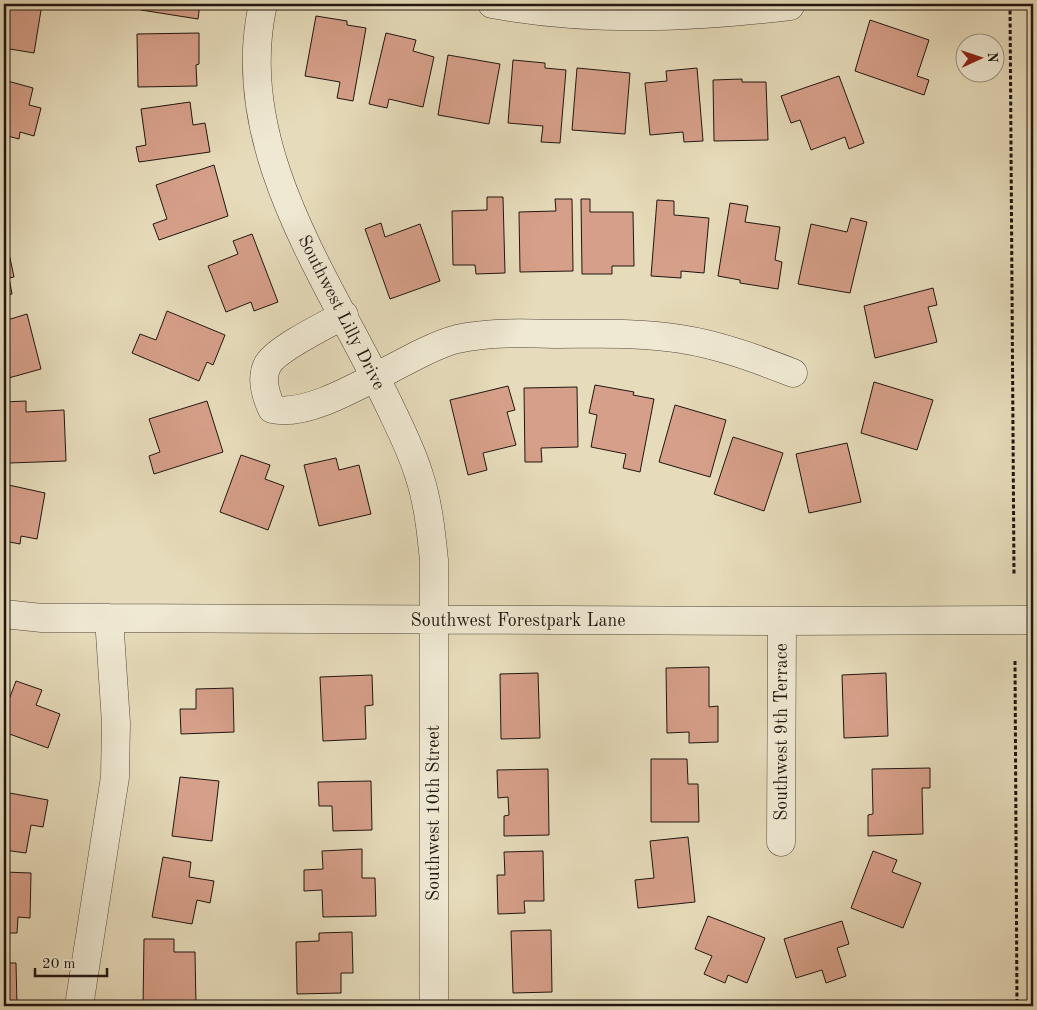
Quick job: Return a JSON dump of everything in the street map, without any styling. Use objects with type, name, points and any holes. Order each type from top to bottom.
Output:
[{"type":"street","name":"Southwest Lilly Drive","points":[[263,4],[257,62],[260,112],[273,166],[290,211],[376,377],[418,473],[424,493],[434,560],[432,620]]},
{"type":"street","points":[[492,4],[569,14],[655,18],[713,15],[790,6]]},
{"type":"street","points":[[344,315],[276,355],[267,366],[264,384],[272,409],[285,412],[305,409],[376,377],[429,349],[456,340],[495,333],[637,334],[682,339],[746,354],[793,373]]},
{"type":"street","name":"Southwest Forestpark Lane","points":[[4,614],[42,618],[782,621],[1033,620]]},
{"type":"street","points":[[79,1006],[115,777],[116,723],[109,618]]},
{"type":"street","name":"Southwest 10th Street","points":[[432,620],[434,1006]]},
{"type":"street","name":"Southwest 9th Terrace","points":[[781,842],[782,621]]},
{"type":"path","points":[[1010,4],[1014,574]]},
{"type":"path","points":[[1015,661],[1017,1006]]},
{"type":"building","points":[[4,4],[42,4],[34,53],[4,48]]},
{"type":"building","points":[[142,4],[200,4],[198,19],[141,10]]},
{"type":"building","points":[[316,16],[347,21],[347,25],[366,28],[353,101],[337,98],[340,82],[305,76]]},
{"type":"building","points":[[870,20],[929,40],[917,76],[929,80],[924,95],[855,71]]},
{"type":"building","points":[[199,33],[199,64],[196,65],[197,86],[138,87],[137,34]]},
{"type":"building","points":[[386,33],[416,40],[413,51],[434,57],[423,107],[389,99],[387,108],[369,104]]},
{"type":"building","points":[[448,55],[500,64],[489,124],[438,115]]},
{"type":"building","points":[[513,60],[545,63],[545,68],[566,70],[560,143],[541,142],[543,126],[508,123]]},
{"type":"building","points":[[577,68],[630,73],[625,134],[572,130]]},
{"type":"building","points":[[697,68],[703,141],[684,142],[683,132],[650,135],[645,83],[667,81],[666,71]]},
{"type":"building","points":[[839,76],[864,143],[849,149],[845,137],[811,150],[800,120],[791,123],[781,96]]},
{"type":"building","points":[[742,79],[742,82],[766,82],[768,140],[714,141],[713,80]]},
{"type":"building","points":[[4,80],[33,88],[29,105],[41,108],[34,136],[20,132],[19,139],[4,135]]},
{"type":"building","points":[[190,102],[193,125],[205,123],[210,152],[139,162],[136,147],[146,145],[141,109]]},
{"type":"building","points":[[214,165],[228,216],[159,240],[153,224],[167,219],[156,185]]},
{"type":"building","points":[[487,197],[503,197],[505,273],[476,274],[475,265],[453,265],[452,211],[487,210]]},
{"type":"building","points":[[555,199],[572,199],[573,271],[520,272],[519,212],[556,211]]},
{"type":"building","points":[[581,199],[590,199],[590,212],[633,212],[634,266],[612,266],[612,274],[582,274]]},
{"type":"building","points":[[657,200],[674,201],[674,215],[709,218],[704,273],[681,271],[681,278],[651,276]]},
{"type":"building","points":[[730,203],[748,206],[745,222],[780,227],[775,260],[782,262],[778,289],[740,283],[740,280],[718,276]]},
{"type":"building","points":[[851,218],[867,222],[850,293],[798,284],[811,224],[847,232]]},
{"type":"building","points":[[381,223],[385,237],[420,224],[440,281],[390,299],[365,229]]},
{"type":"building","points":[[252,234],[278,302],[254,311],[251,302],[226,312],[208,266],[238,254],[233,241]]},
{"type":"building","points":[[7,244],[14,277],[9,278],[12,294],[4,296],[4,245]]},
{"type":"building","points":[[933,288],[937,305],[928,307],[937,342],[875,358],[864,306]]},
{"type":"building","points":[[167,311],[225,335],[213,365],[207,362],[199,381],[132,353],[140,334],[156,340]]},
{"type":"building","points":[[27,314],[41,369],[5,379],[4,321]]},
{"type":"building","points":[[874,382],[933,400],[917,450],[861,433]]},
{"type":"building","points":[[595,385],[634,392],[633,395],[654,399],[640,472],[623,468],[626,454],[591,447],[597,415],[589,413]]},
{"type":"building","points":[[508,386],[515,410],[507,412],[516,445],[483,453],[487,470],[468,475],[450,400]]},
{"type":"building","points":[[577,387],[578,447],[541,448],[542,462],[525,462],[524,388]]},
{"type":"building","points":[[26,401],[26,412],[64,410],[66,461],[9,463],[9,440],[4,440],[4,402]]},
{"type":"building","points":[[207,401],[223,452],[154,474],[149,456],[160,452],[149,419]]},
{"type":"building","points":[[675,405],[726,420],[710,477],[659,462]]},
{"type":"building","points":[[733,437],[783,453],[764,511],[714,494]]},
{"type":"building","points":[[847,443],[861,502],[809,513],[796,454]]},
{"type":"building","points":[[241,455],[270,465],[265,479],[284,486],[268,530],[220,512]]},
{"type":"building","points":[[336,458],[339,470],[359,465],[371,514],[319,526],[304,465]]},
{"type":"building","points":[[4,484],[45,493],[37,539],[21,536],[20,544],[4,541]]},
{"type":"building","points":[[709,667],[709,707],[718,706],[718,742],[689,743],[689,732],[667,733],[666,668]]},
{"type":"building","points":[[538,673],[540,738],[501,739],[500,674]]},
{"type":"building","points":[[886,673],[888,736],[844,738],[842,675]]},
{"type":"building","points":[[372,675],[373,705],[365,706],[366,739],[323,741],[320,677]]},
{"type":"building","points":[[16,681],[42,690],[36,705],[60,714],[48,748],[4,732],[4,713]]},
{"type":"building","points":[[233,688],[234,732],[181,734],[180,709],[196,709],[196,689]]},
{"type":"building","points":[[651,759],[687,759],[688,784],[698,784],[699,822],[651,822]]},
{"type":"building","points":[[930,768],[930,788],[922,788],[923,834],[868,836],[868,815],[873,814],[872,769]]},
{"type":"building","points":[[548,769],[549,835],[504,836],[504,816],[509,815],[508,797],[498,798],[497,770]]},
{"type":"building","points":[[180,777],[219,781],[212,841],[172,836]]},
{"type":"building","points":[[371,781],[372,830],[333,831],[332,806],[319,806],[318,782]]},
{"type":"building","points":[[4,792],[48,800],[43,827],[31,825],[26,853],[4,850]]},
{"type":"building","points":[[688,837],[695,902],[638,908],[635,880],[654,878],[650,841]]},
{"type":"building","points":[[362,849],[362,878],[375,878],[376,916],[323,917],[322,890],[304,891],[304,870],[323,869],[322,851]]},
{"type":"building","points":[[543,851],[544,901],[524,901],[525,913],[498,914],[497,875],[505,875],[504,852]]},
{"type":"building","points":[[873,851],[897,860],[892,872],[921,883],[903,928],[851,908]]},
{"type":"building","points":[[163,857],[191,862],[189,877],[214,881],[210,903],[197,900],[192,924],[152,917]]},
{"type":"building","points":[[4,872],[31,873],[30,918],[18,917],[17,933],[4,933]]},
{"type":"building","points":[[708,916],[765,938],[747,983],[728,975],[725,983],[704,974],[712,956],[695,949]]},
{"type":"building","points":[[842,921],[849,944],[837,948],[846,976],[826,983],[822,970],[796,978],[784,939]]},
{"type":"building","points":[[551,930],[552,992],[513,993],[511,931]]},
{"type":"building","points":[[352,932],[353,973],[341,973],[341,993],[297,994],[296,942],[319,941],[319,933]]},
{"type":"building","points":[[144,939],[174,939],[174,952],[195,952],[196,1006],[143,1006]]},
{"type":"building","points":[[4,963],[16,963],[17,1006],[4,1006]]}]
